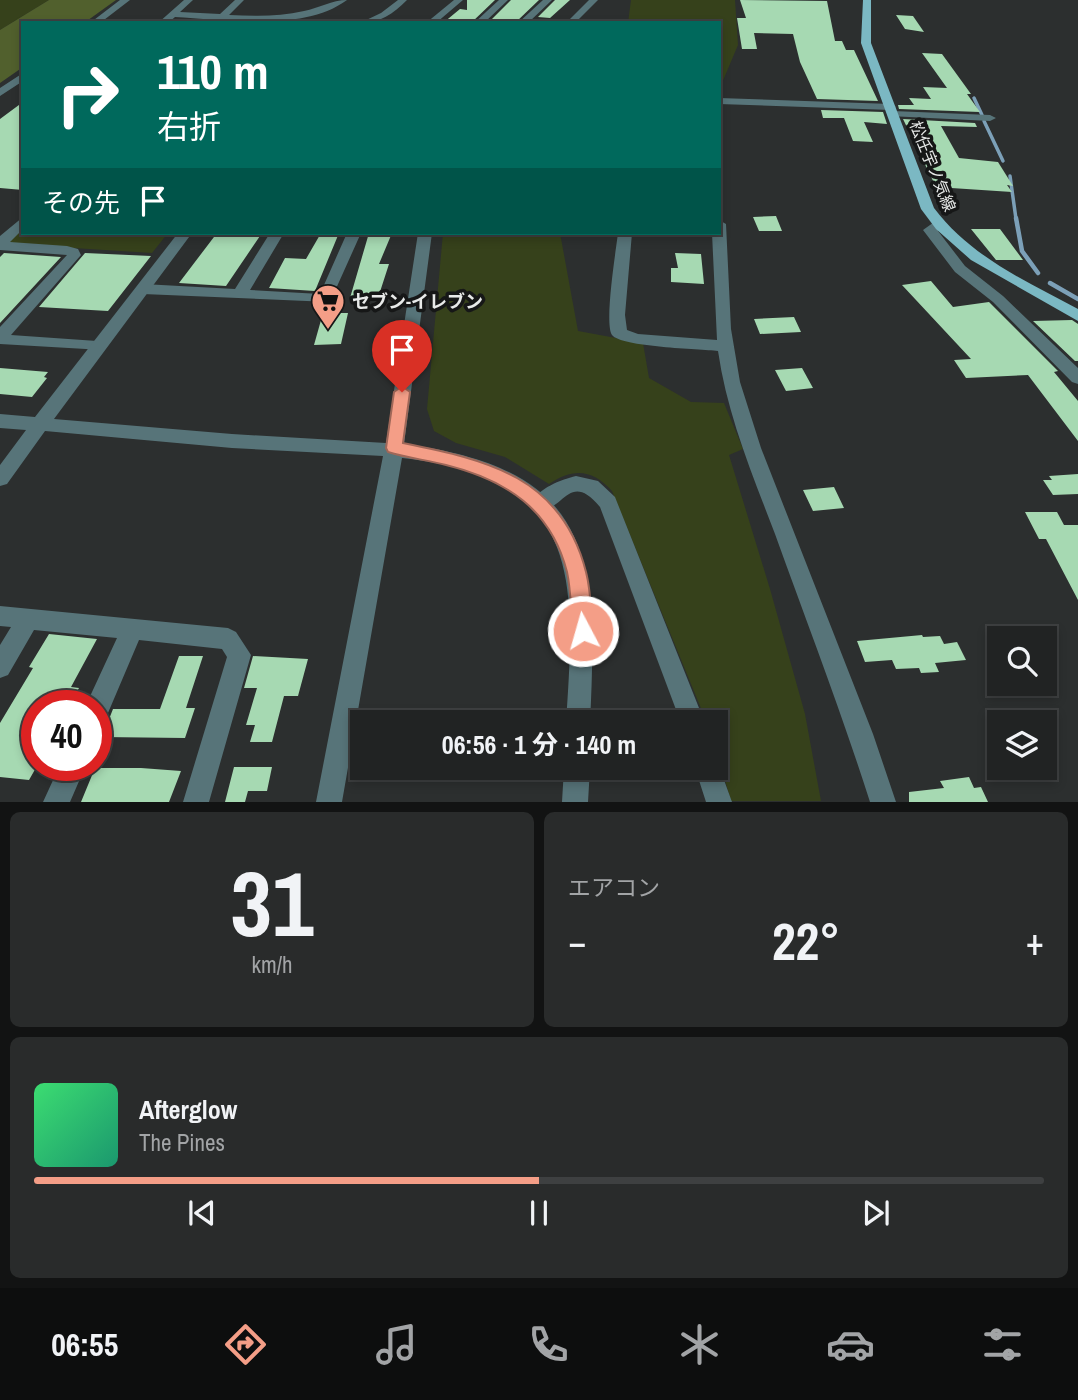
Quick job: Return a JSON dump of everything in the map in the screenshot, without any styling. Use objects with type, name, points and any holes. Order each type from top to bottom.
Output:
[{"type":"main road","name":"松任宇ノ気線","points":[[867,0],[866,43],[928,209],[937,224],[984,262],[1078,316]]},
{"type":"street","points":[[97,21],[126,0]]},
{"type":"street","points":[[164,21],[189,0]]},
{"type":"street","points":[[223,16],[240,0]]},
{"type":"street","points":[[172,14],[276,17],[315,12],[343,0]]},
{"type":"street","points":[[371,21],[403,0]]},
{"type":"street","points":[[433,21],[459,0]]},
{"type":"street","points":[[480,21],[504,0]]},
{"type":"street","points":[[524,21],[548,0]]},
{"type":"street","points":[[572,21],[594,0]]},
{"type":"street","points":[[276,17],[284,9]]},
{"type":"street","points":[[0,93],[21,77]]},
{"type":"street","points":[[721,101],[990,118]]},
{"type":"street","points":[[937,224],[930,230],[960,269],[998,299],[1078,378]]},
{"type":"street","points":[[0,338],[74,255],[67,250],[0,245],[12,226]]},
{"type":"street","points":[[0,479],[97,345],[184,235]]},
{"type":"street","points":[[240,294],[276,235]]},
{"type":"street","points":[[143,289],[325,299],[353,235]]},
{"type":"street","points":[[329,802],[394,448],[425,235]]},
{"type":"street","points":[[625,235],[617,315],[620,333],[637,339],[725,346]]},
{"type":"street","points":[[720,235],[725,346],[731,382],[752,448],[861,734],[883,802]]},
{"type":"street","points":[[0,338],[97,345]]},
{"type":"street","points":[[0,421],[236,441],[394,448],[446,458],[496,473],[541,503],[559,526],[577,572],[583,631],[580,710]]},
{"type":"street","points":[[541,503],[561,487],[575,482],[588,484],[599,490],[608,503],[688,710]]},
{"type":"street","points":[[0,616],[228,639],[239,654],[196,802]]},
{"type":"street","points":[[0,667],[28,618]]},
{"type":"street","points":[[105,690],[132,630]]},
{"type":"street","points":[[575,802],[576,780]]},
{"type":"street","points":[[712,780],[719,802]]},
{"type":"street","points":[[56,802],[66,781]]},
{"type":"green space","points":[[0,0],[49,0],[0,30]]},
{"type":"green space","points":[[49,0],[116,0],[87,21],[21,21],[21,68],[0,83],[0,30]]},
{"type":"green space","points":[[631,0],[735,0],[738,45],[721,85],[721,21],[628,21]]},
{"type":"green space","points":[[21,227],[21,235],[166,235],[152,253],[10,244],[8,240]]},
{"type":"green space","points":[[443,235],[560,235],[578,331],[643,343],[649,378],[691,402],[724,403],[743,449],[729,455],[805,714],[821,801],[731,801],[725,780],[728,780],[728,710],[702,710],[612,491],[605,484],[590,475],[575,473],[549,484],[505,457],[456,443],[434,431],[427,409]]},
{"type":"building","points":[[467,0],[495,0],[473,21],[445,21],[460,9],[467,10]]},
{"type":"building","points":[[511,0],[539,0],[517,21],[490,21]]},
{"type":"building","points":[[555,0],[570,0],[550,18],[538,17]]},
{"type":"building","points":[[740,0],[827,1],[835,41],[842,41],[846,50],[854,50],[878,101],[817,99],[800,62],[793,34],[754,33],[757,49],[742,49],[737,18],[746,18]]},
{"type":"building","points":[[896,15],[913,16],[924,32],[905,29]]},
{"type":"building","points":[[922,53],[942,54],[971,94],[967,94],[980,112],[899,109],[898,105],[914,105],[909,98],[931,99],[923,87],[947,88]]},
{"type":"building","points":[[21,103],[21,190],[0,188],[0,119]]},
{"type":"building","points":[[821,110],[883,112],[887,124],[864,122],[873,142],[853,141],[844,118],[823,118]]},
{"type":"building","points":[[903,119],[975,123],[977,127],[941,126],[959,158],[998,162],[1013,186],[1007,185],[1012,192],[936,187]]},
{"type":"building","points":[[776,216],[782,231],[759,231],[753,217]]},
{"type":"building","points":[[971,229],[1000,229],[1023,260],[996,260]]},
{"type":"building","points":[[215,235],[261,235],[226,286],[179,283]]},
{"type":"building","points":[[320,235],[338,235],[315,291],[269,288],[285,258],[306,259]]},
{"type":"building","points":[[368,235],[391,235],[379,264],[389,264],[378,298],[350,298]]},
{"type":"building","points":[[4,253],[61,257],[0,323],[0,257]]},
{"type":"building","points":[[85,253],[151,256],[108,311],[39,307]]},
{"type":"building","points":[[675,253],[701,254],[704,284],[671,282],[671,268],[678,268]]},
{"type":"building","points":[[931,281],[953,307],[989,302],[1058,371],[1054,372],[1078,401],[1078,441],[1028,375],[966,378],[954,360],[971,359],[902,285]]},
{"type":"building","points":[[323,313],[348,313],[341,344],[314,345]]},
{"type":"building","points":[[794,317],[801,332],[760,334],[754,319]]},
{"type":"building","points":[[1072,320],[1078,324],[1078,361],[1033,321]]},
{"type":"building","points":[[0,368],[48,372],[44,377],[47,378],[32,397],[0,394]]},
{"type":"building","points":[[802,368],[813,388],[786,391],[775,370]]},
{"type":"building","points":[[1078,474],[1078,494],[1053,495],[1043,480],[1052,480],[1049,476]]},
{"type":"building","points":[[834,487],[844,508],[813,511],[803,490]]},
{"type":"building","points":[[1025,512],[1057,512],[1064,525],[1078,525],[1078,600],[1046,539],[1039,539]]},
{"type":"building","points":[[49,634],[97,639],[71,687],[79,688],[78,690],[21,690],[21,779],[0,777],[0,723],[33,668],[29,667]]},
{"type":"building","points":[[940,636],[944,644],[957,642],[966,660],[935,663],[939,672],[921,673],[919,668],[896,669],[892,660],[865,662],[857,641]]},
{"type":"building","points":[[179,656],[203,656],[186,708],[195,708],[185,738],[112,737],[113,709],[160,709]]},
{"type":"building","points":[[253,656],[308,659],[298,696],[284,696],[272,742],[250,742],[255,725],[246,725],[257,688],[244,688]]},
{"type":"building","points":[[234,767],[272,767],[267,791],[248,791],[245,802],[225,802]]},
{"type":"building","points":[[112,768],[181,771],[169,802],[81,802],[90,781],[112,781]]},
{"type":"building","points":[[969,777],[974,788],[981,787],[988,802],[909,802],[909,792],[944,788],[940,781]]},
{"type":"waterway","points":[[974,98],[982,115]]},
{"type":"waterway","points":[[984,121],[1003,161]]},
{"type":"waterway","points":[[1010,176],[1016,219]]},
{"type":"waterway","points":[[1016,218],[1022,251],[1038,273]]},
{"type":"waterway","points":[[1050,283],[1078,299]]},
{"type":"place","name":"セブン-イレブン","points":[[328,331]]},
{"type":"route","points":[[402,392],[394,448],[446,458],[496,473],[541,503],[555,520],[577,572],[583,631]]}]
